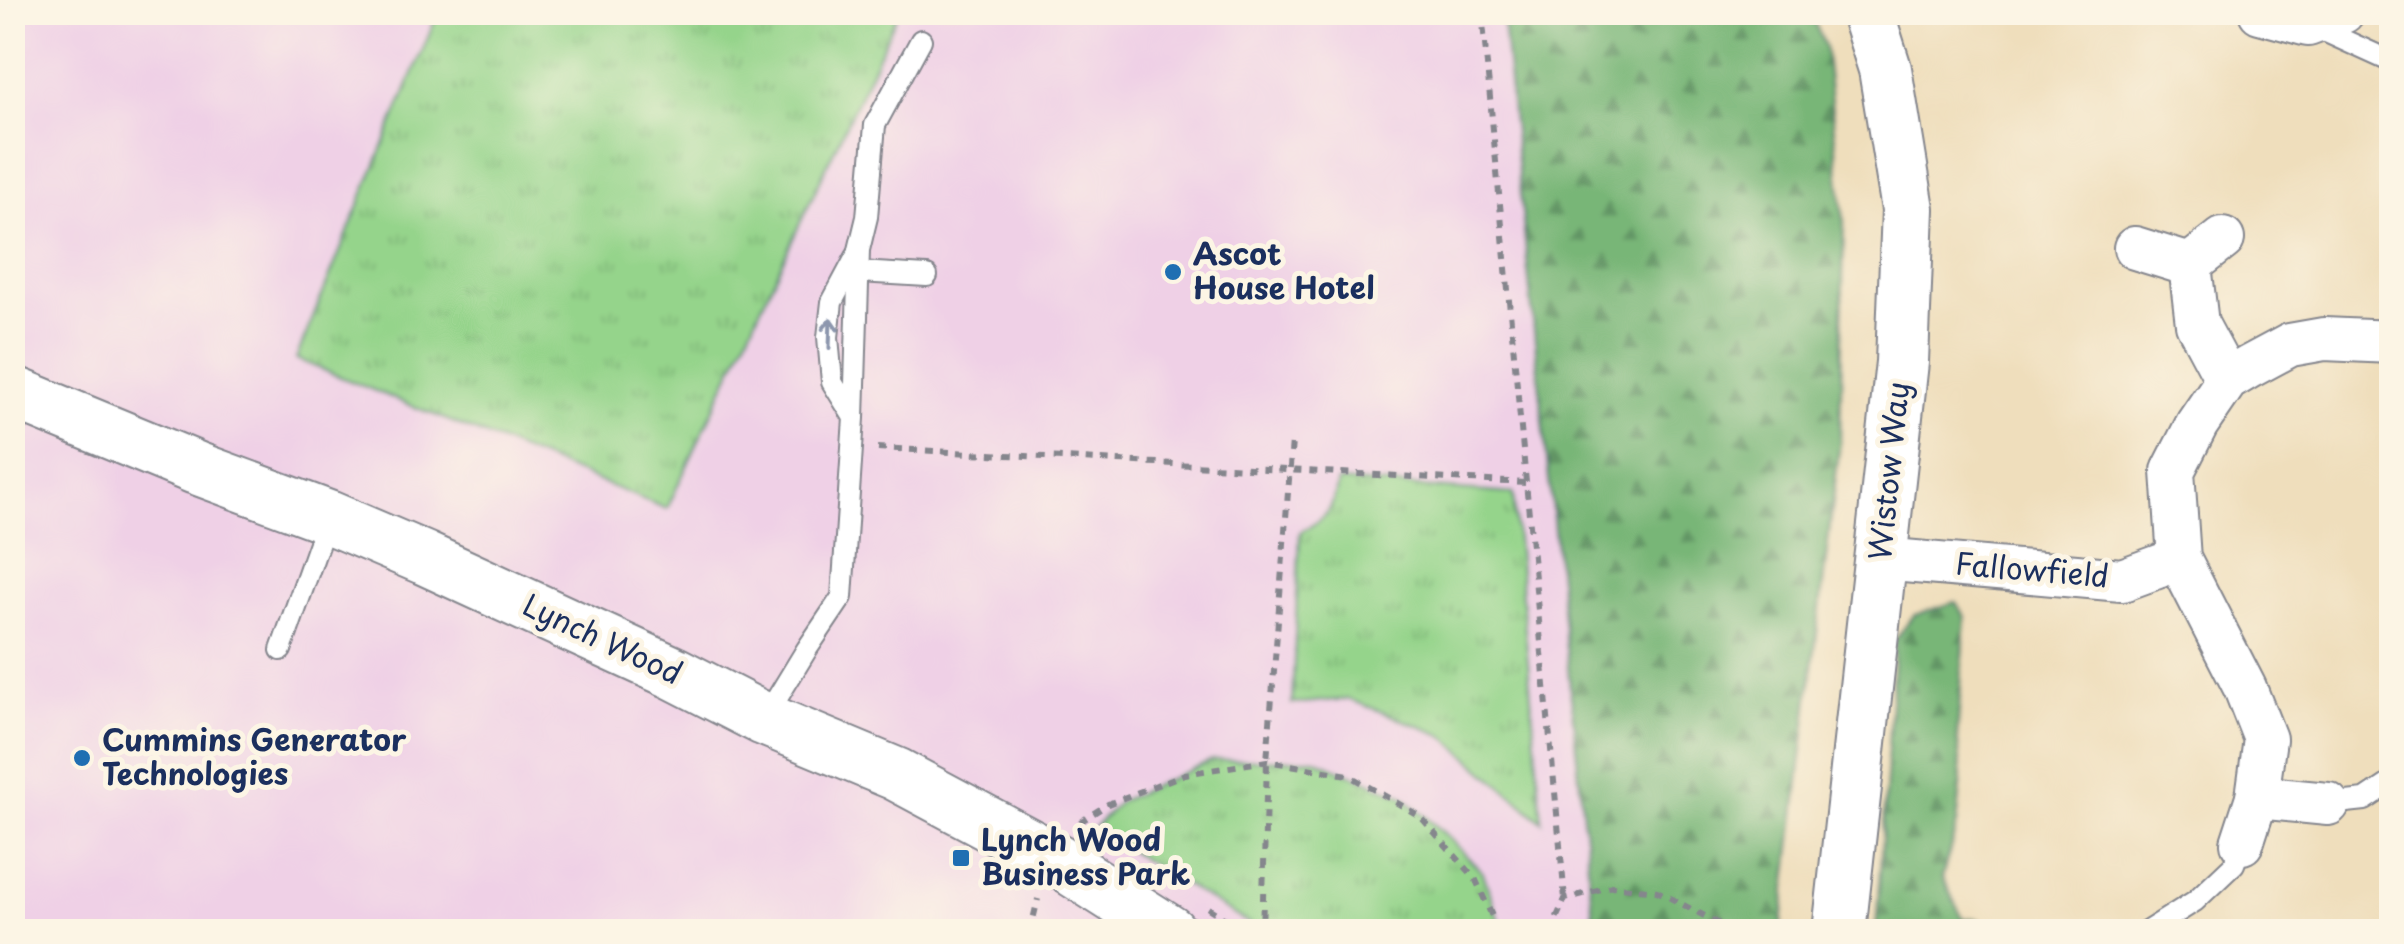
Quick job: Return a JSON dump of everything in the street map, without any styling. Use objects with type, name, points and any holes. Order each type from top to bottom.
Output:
[{"type":"street","name":"Wistow Way","points":[[1839,932],[1902,362],[1908,209],[1885,70],[1867,12]]},
{"type":"street","points":[[2260,12],[2326,18]]},
{"type":"street","points":[[2136,248],[2206,252],[2197,324],[2227,380]]},
{"type":"street","points":[[2242,843],[2257,796],[2265,739],[2245,688],[2179,559],[2174,471],[2196,424],[2227,380],[2290,346],[2324,338],[2392,342]]},
{"type":"street","name":"Lynch Wood","points":[[19,400],[424,558],[674,673],[764,719],[896,774],[1057,860],[1170,932]]},
{"type":"street","name":"Fallowfield","points":[[1882,558],[2122,580],[2179,559]]},
{"type":"street","points":[[2257,796],[2328,804]]},
{"type":"lane","points":[[2326,18],[2392,62]]},
{"type":"lane","points":[[764,719],[842,596],[854,418],[859,250],[866,217],[874,125],[921,40]]},
{"type":"lane","points":[[854,418],[832,382],[828,337],[832,302],[859,250]]},
{"type":"lane","points":[[858,272],[926,276]]},
{"type":"lane","points":[[280,650],[328,518]]},
{"type":"lane","points":[[2328,804],[2365,800],[2392,782]]},
{"type":"lane","points":[[2146,932],[2195,901],[2234,864],[2242,843]]},
{"type":"path","points":[[1482,12],[1565,900],[1550,932]]},
{"type":"path","points":[[854,418],[871,419],[870,447],[1526,483]]},
{"type":"path","points":[[1262,932],[1267,761],[1292,442]]},
{"type":"path","points":[[1078,823],[1108,804],[1185,774],[1267,761],[1348,776],[1420,816],[1475,878],[1498,932]]},
{"type":"path","points":[[1030,932],[1040,886]]},
{"type":"path","points":[[1565,900],[1612,886],[1657,891],[1735,932]]},
{"type":"shaded area","points":[[12,13],[1502,13],[1597,931],[13,931]]},
{"type":"green space","points":[[438,13],[898,13],[667,509],[296,359]]},
{"type":"green space","points":[[1502,13],[1810,13],[1825,46],[1844,222],[1840,442],[1781,931],[1597,931]]},
{"type":"green space","points":[[1338,481],[1513,494],[1542,821],[1443,735],[1348,699],[1292,704],[1300,532],[1327,512]]},
{"type":"green space","points":[[1955,602],[1966,617],[1957,736],[1962,777],[1957,824],[1942,877],[1963,919],[1973,918],[2014,931],[1876,932],[1895,640],[1914,615]]},
{"type":"green space","points":[[1315,759],[1401,795],[1446,835],[1483,873],[1503,931],[1261,931],[1093,829],[1120,801],[1212,760]]},
{"type":"place","name":"Ascot House Hotel","points":[[1173,272]]},
{"type":"place","name":"Cummins Generator Technologies","points":[[82,758]]},
{"type":"place","name":"Lynch Wood Business Park","points":[[961,858]]}]
